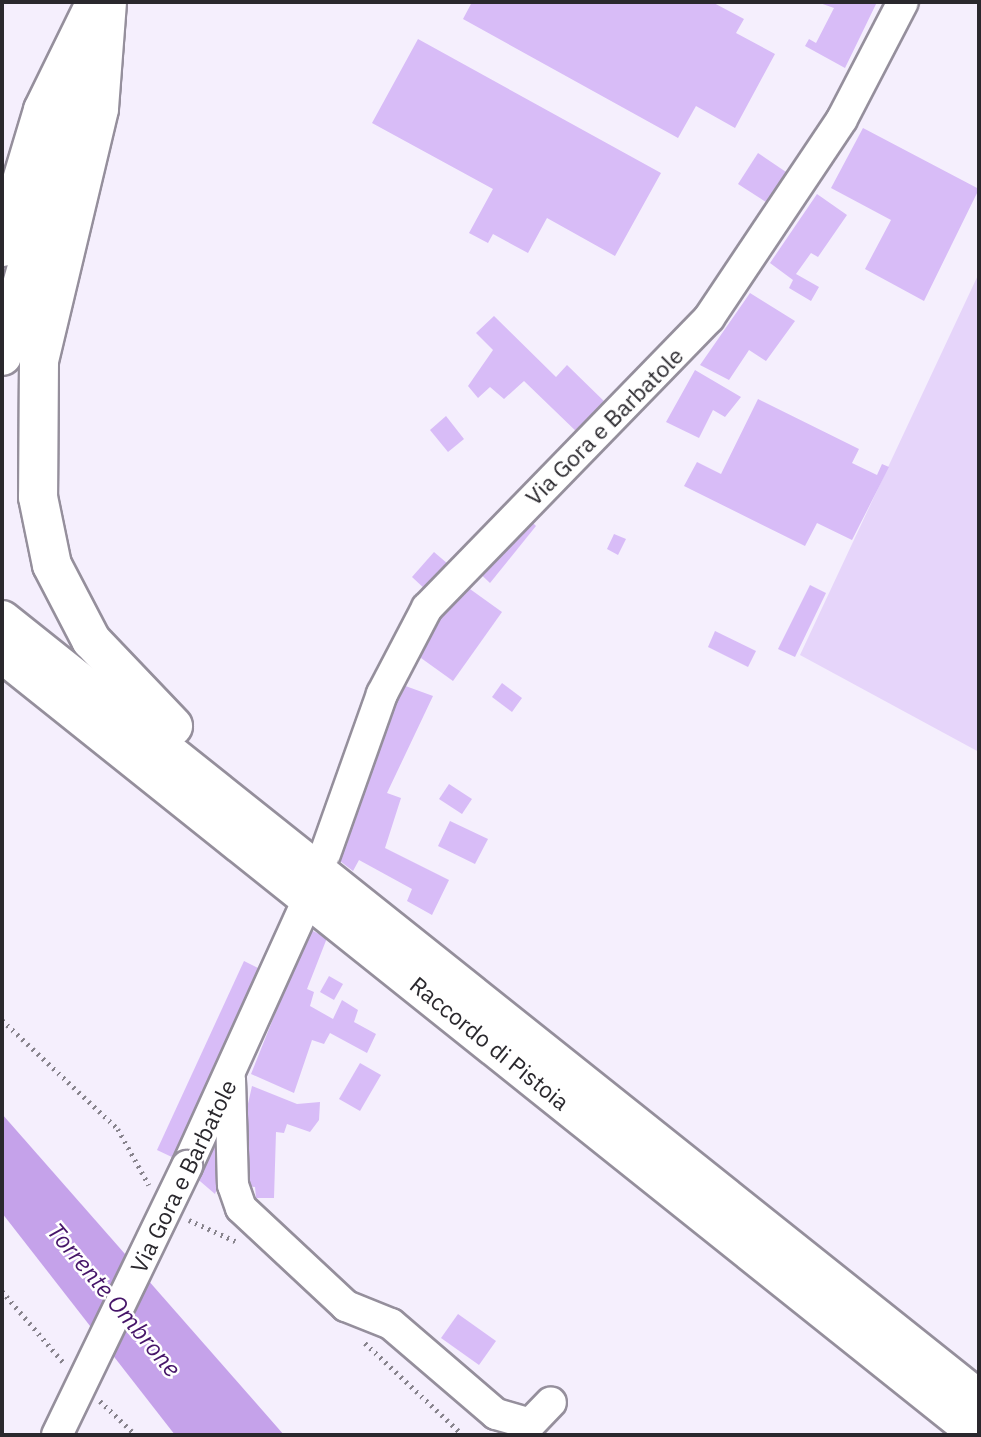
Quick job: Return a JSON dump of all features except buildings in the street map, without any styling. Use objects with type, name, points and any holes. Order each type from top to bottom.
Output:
[{"type":"highway","points":[[2,247],[43,110],[96,2]]},
{"type":"highway","points":[[2,356],[102,2]]},
{"type":"highway","points":[[107,2],[99,109],[39,361],[34,444],[41,529],[91,640],[143,699],[235,783],[257,821]]},
{"type":"highway","name":"Raccordo di Pistoia","points":[[2,620],[979,1400]]},
{"type":"highway","name":"Raccordo di Pistoia","points":[[2,653],[979,1434]]},
{"type":"highway","points":[[2,670],[75,710]]},
{"type":"street","name":"Via Gora e Barbatole","points":[[325,854],[382,694],[427,608],[709,318],[842,119],[903,2]]},
{"type":"street","name":"Via Gora e Barbatole","points":[[57,1435],[230,1079],[302,913]]},
{"type":"street","points":[[230,1079],[233,1185],[240,1208],[346,1306],[391,1324],[496,1414],[530,1424],[551,1402]]},
{"type":"path","points":[[2,1020],[118,1129],[158,1197]]},
{"type":"path","points":[[177,1212],[248,1246]]},
{"type":"path","points":[[358,1337],[463,1435]]},
{"type":"shaded area","points":[[979,273],[979,752],[800,655]]},
{"type":"water","name":"Torrente Ombrone","points":[[2,1114],[284,1435],[175,1435],[2,1213]]}]
